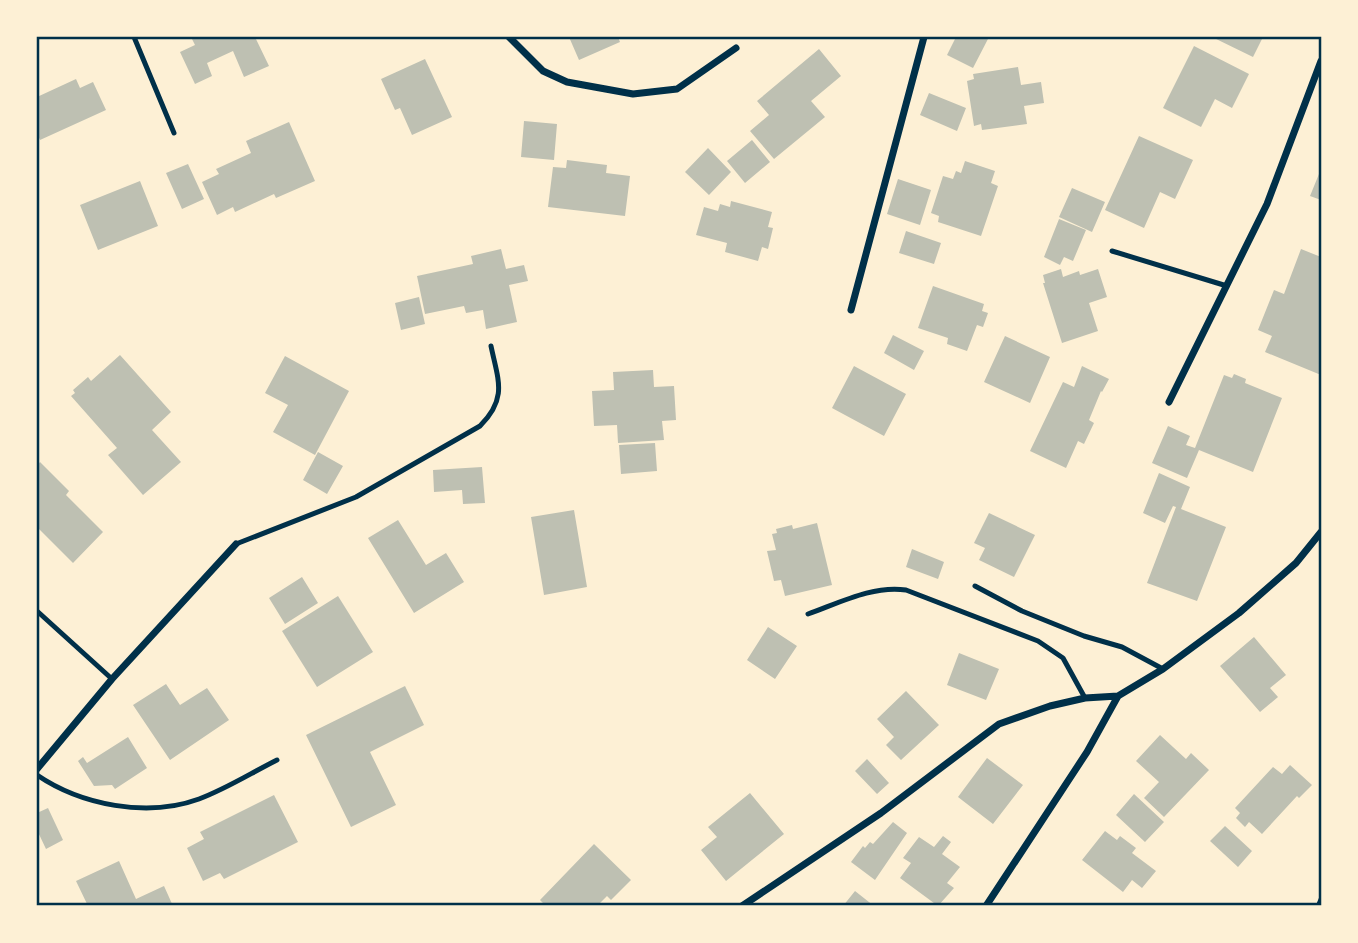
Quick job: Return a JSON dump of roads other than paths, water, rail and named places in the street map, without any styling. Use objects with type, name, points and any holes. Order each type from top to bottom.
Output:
[{"type":"street","points":[[509,37],[543,71],[567,82],[634,94],[677,89],[736,48]]},
{"type":"street","points":[[851,310],[924,37]]},
{"type":"street","points":[[1168,402],[1267,204],[1321,61]]},
{"type":"street","points":[[742,906],[881,813],[999,724],[1050,706],[1085,698],[1118,696],[1163,669],[1239,613],[1296,563],[1321,532]]},
{"type":"street","points":[[37,769],[112,679],[236,544]]},
{"type":"street","points":[[986,906],[1087,752],[1118,696]]},
{"type":"lane","points":[[134,37],[174,133]]},
{"type":"lane","points":[[1112,251],[1227,286]]},
{"type":"lane","points":[[236,544],[356,497],[480,426],[493,410],[500,392],[491,346]]},
{"type":"lane","points":[[975,586],[1022,611],[1084,636],[1122,647],[1163,669]]},
{"type":"lane","points":[[808,614],[878,590],[906,590],[1038,641],[1063,658],[1085,698]]},
{"type":"lane","points":[[37,611],[112,679]]},
{"type":"lane","points":[[37,775],[62,791],[81,798],[113,805],[163,807],[197,800],[277,760]]}]
